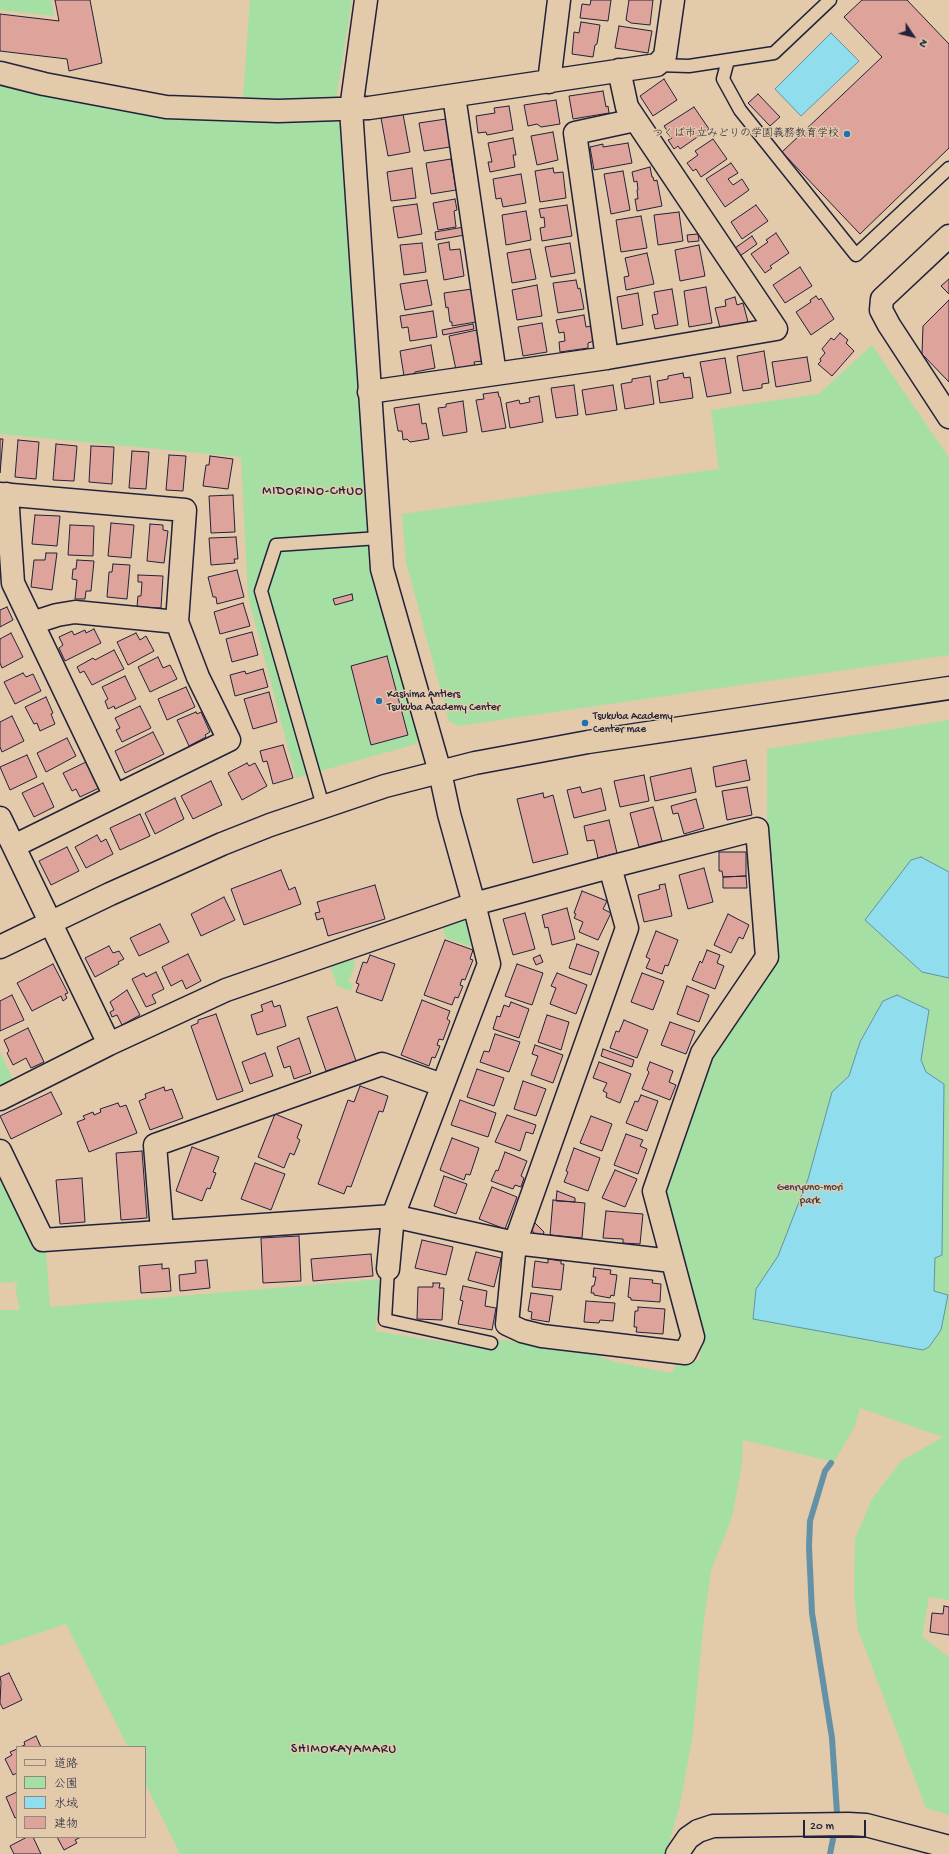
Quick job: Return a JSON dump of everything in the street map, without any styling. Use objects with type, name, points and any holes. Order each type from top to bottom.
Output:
[{"type":"street","points":[[366,0],[351,109],[382,569],[440,772],[449,814],[489,964],[393,1216],[388,1269]]},
{"type":"street","points":[[550,82],[559,0]]},
{"type":"street","points":[[0,73],[44,84],[166,107],[278,111],[370,108],[657,65],[665,56],[673,0]]},
{"type":"street","points":[[369,392],[607,358],[776,328],[635,120],[627,106],[619,70]]},
{"type":"street","points":[[454,96],[495,374]]},
{"type":"street","points":[[607,358],[575,133],[635,120]]},
{"type":"street","points":[[949,236],[882,299],[881,310],[949,417]]},
{"type":"street","points":[[14,846],[229,740],[198,677],[177,622],[185,510],[4,494],[13,583],[115,796]]},
{"type":"street","points":[[32,623],[57,615],[75,612],[177,622]]},
{"type":"street","points":[[0,948],[222,844],[323,806],[386,786],[490,760],[588,742],[949,688]]},
{"type":"street","points":[[0,818],[109,1044]]},
{"type":"street","points":[[0,1098],[109,1044],[226,990],[474,904],[610,867],[758,830],[767,957],[702,1053],[654,1190],[693,1337],[685,1353],[542,1336],[522,1331],[507,1324],[515,1243],[627,928],[610,867]]},
{"type":"street","points":[[162,1231],[155,1145],[382,1064],[442,1085]]},
{"type":"street","points":[[0,1151],[43,1240],[393,1216],[515,1243],[672,1261]]},
{"type":"street","points":[[677,1854],[688,1838],[698,1831],[721,1826],[866,1825],[949,1847]]},
{"type":"lane","points":[[657,65],[689,66],[774,53],[830,0]]},
{"type":"lane","points":[[728,60],[723,79],[740,110],[856,255],[949,168]]},
{"type":"lane","points":[[323,806],[261,591],[276,545],[379,538]]},
{"type":"lane","points":[[388,1269],[385,1320],[491,1343]]},
{"type":"green space","points":[[0,0],[51,0],[54,16],[0,10]]},
{"type":"green space","points":[[250,0],[352,0],[336,99],[243,98]]},
{"type":"green space","points":[[0,83],[334,120],[342,126],[372,562],[420,735],[416,744],[296,778],[248,596],[241,457],[0,434]]},
{"type":"green space","points":[[872,345],[949,458],[949,655],[458,726],[449,721],[406,562],[402,514],[719,469],[711,410],[819,394]]},
{"type":"green space","name":"Genryuno-mori park","points":[[949,720],[949,1600],[929,1597],[922,1637],[949,1657],[949,1815],[926,1808],[858,1630],[854,1594],[855,1539],[872,1499],[901,1461],[943,1437],[860,1408],[855,1426],[834,1462],[743,1440],[742,1464],[732,1517],[711,1571],[703,1628],[693,1733],[680,1804],[666,1854],[180,1854],[146,1785],[146,1746],[127,1746],[66,1624],[0,1646],[0,1310],[20,1310],[15,1287],[18,1282],[0,1283],[0,1175],[36,1252],[46,1250],[50,1307],[382,1279],[375,1331],[494,1350],[495,1339],[592,1353],[614,1362],[671,1373],[677,1364],[699,1360],[703,1335],[664,1190],[711,1058],[778,960],[767,830],[767,749]]},
{"type":"green space","points":[[460,920],[469,923],[475,948],[446,938],[442,927]]},
{"type":"green space","points":[[352,956],[355,965],[348,982],[353,983],[351,991],[337,986],[330,965]]},
{"type":"green space","points":[[0,1052],[14,1081],[0,1087]]},
{"type":"water","points":[[831,33],[859,61],[801,116],[775,89]]},
{"type":"water","points":[[921,857],[949,872],[949,978],[922,972],[865,920],[911,860]]},
{"type":"water","points":[[897,995],[929,1010],[921,1060],[926,1072],[944,1084],[942,1255],[935,1258],[934,1291],[948,1295],[941,1330],[929,1347],[923,1350],[753,1319],[756,1289],[778,1256],[808,1179],[832,1092],[849,1076],[860,1042],[883,1001]]},
{"type":"building","points":[[55,0],[90,0],[102,63],[69,71],[67,59],[0,51],[0,14],[59,21]]},
{"type":"building","points":[[591,0],[611,0],[608,21],[580,18],[582,4],[590,5]]},
{"type":"building","points":[[629,0],[653,0],[650,25],[631,23],[626,20]]},
{"type":"building","points":[[862,0],[907,0],[949,44],[949,148],[860,234],[782,152],[882,57],[844,17]]},
{"type":"building","points":[[581,22],[600,25],[593,57],[572,54],[574,32],[579,33]]},
{"type":"building","points":[[619,26],[652,31],[648,53],[615,48]]},
{"type":"building","points":[[664,79],[677,100],[653,116],[640,96]]},
{"type":"building","points":[[603,91],[606,107],[608,106],[609,113],[573,119],[569,96]]},
{"type":"building","points":[[758,94],[780,117],[770,126],[748,103]]},
{"type":"building","points":[[556,100],[560,124],[541,127],[537,124],[528,126],[524,105]]},
{"type":"building","points":[[509,106],[513,130],[487,135],[486,132],[478,133],[476,116],[495,113],[494,108]]},
{"type":"building","points":[[694,107],[709,129],[680,149],[678,146],[674,149],[668,140],[672,138],[664,126]]},
{"type":"building","points":[[403,114],[410,152],[388,156],[381,118]]},
{"type":"building","points":[[446,119],[450,147],[424,151],[419,123]]},
{"type":"building","points":[[553,132],[558,160],[537,165],[531,136]]},
{"type":"building","points":[[513,138],[516,155],[513,155],[515,167],[490,172],[488,162],[492,162],[488,143]]},
{"type":"building","points":[[713,139],[727,159],[701,177],[696,169],[693,171],[687,163],[698,155],[695,151]]},
{"type":"building","points":[[628,143],[632,163],[594,170],[590,147],[603,144],[603,147]]},
{"type":"building","points":[[451,159],[456,190],[431,194],[426,163]]},
{"type":"building","points":[[731,163],[738,173],[728,179],[733,185],[742,179],[749,190],[725,207],[706,179]]},
{"type":"building","points":[[650,167],[654,181],[657,180],[662,206],[637,211],[635,199],[638,199],[637,181],[634,182],[632,172]]},
{"type":"building","points":[[412,168],[416,198],[391,201],[387,172]]},
{"type":"building","points":[[553,168],[554,173],[563,172],[566,198],[540,202],[535,171]]},
{"type":"building","points":[[623,171],[630,210],[611,214],[604,174]]},
{"type":"building","points":[[521,174],[526,203],[503,207],[501,198],[496,199],[493,179]]},
{"type":"building","points":[[455,199],[457,210],[454,211],[456,227],[438,230],[433,203]]},
{"type":"building","points":[[417,204],[422,234],[398,238],[393,207]]},
{"type":"building","points":[[567,205],[572,236],[542,241],[540,228],[545,227],[544,217],[541,218],[539,209]]},
{"type":"building","points":[[756,205],[768,221],[742,239],[731,222]]},
{"type":"building","points":[[526,211],[531,240],[506,245],[502,215]]},
{"type":"building","points":[[679,212],[683,241],[658,245],[654,215]]},
{"type":"building","points":[[641,216],[647,248],[621,252],[616,220]]},
{"type":"building","points":[[464,227],[465,235],[436,240],[435,232]]},
{"type":"building","points":[[776,233],[789,253],[770,266],[772,268],[765,273],[751,254],[768,242],[766,240]]},
{"type":"building","points":[[698,234],[699,241],[688,242],[687,235]]},
{"type":"building","points":[[752,236],[757,244],[740,256],[735,248]]},
{"type":"building","points":[[449,242],[450,250],[460,249],[464,276],[444,280],[438,244]]},
{"type":"building","points":[[422,243],[426,272],[404,275],[400,245]]},
{"type":"building","points":[[570,243],[575,273],[551,277],[545,247]]},
{"type":"building","points":[[699,245],[705,276],[680,281],[675,250]]},
{"type":"building","points":[[530,249],[536,279],[512,283],[507,253]]},
{"type":"building","points":[[647,253],[654,284],[626,290],[624,277],[629,276],[625,258]]},
{"type":"building","points":[[800,267],[812,286],[785,303],[773,285]]},
{"type":"building","points":[[949,279],[949,294],[941,286]]},
{"type":"building","points":[[427,280],[432,305],[405,310],[400,284]]},
{"type":"building","points":[[576,280],[578,289],[580,288],[584,309],[558,313],[553,283]]},
{"type":"building","points":[[537,285],[542,316],[517,320],[512,290]]},
{"type":"building","points":[[706,287],[712,323],[689,327],[684,291]]},
{"type":"building","points":[[472,289],[476,322],[452,326],[448,307],[446,308],[444,293]]},
{"type":"building","points":[[672,289],[678,325],[655,329],[652,315],[658,314],[654,292]]},
{"type":"building","points":[[638,293],[643,325],[622,329],[617,297]]},
{"type":"building","points":[[816,296],[819,300],[821,298],[834,319],[811,335],[796,312],[811,302],[810,300]]},
{"type":"building","points":[[735,297],[737,305],[743,303],[748,322],[720,328],[715,308],[726,306],[725,300]]},
{"type":"building","points":[[949,300],[949,382],[922,354],[923,326]]},
{"type":"building","points":[[433,311],[437,337],[410,341],[408,327],[402,328],[400,316]]},
{"type":"building","points":[[584,315],[586,327],[592,326],[594,341],[588,343],[588,348],[560,352],[559,342],[565,341],[564,332],[559,333],[556,320]]},
{"type":"building","points":[[542,323],[547,352],[523,356],[518,327]]},
{"type":"building","points":[[473,324],[474,329],[443,335],[442,330]]},
{"type":"building","points":[[477,330],[483,361],[474,362],[475,366],[456,370],[449,336]]},
{"type":"building","points":[[840,333],[848,340],[846,343],[854,351],[832,376],[818,364],[825,353],[822,349],[831,338],[834,340]]},
{"type":"building","points":[[431,345],[435,368],[404,376],[400,351]]},
{"type":"building","points":[[764,351],[769,383],[762,384],[762,388],[743,391],[737,356]]},
{"type":"building","points":[[807,357],[811,381],[776,387],[772,362]]},
{"type":"building","points":[[725,358],[731,393],[707,397],[700,362]]},
{"type":"building","points":[[683,373],[684,378],[690,377],[693,398],[660,403],[657,381],[668,379],[668,376]]},
{"type":"building","points":[[650,376],[654,404],[625,409],[621,384],[632,382],[632,379]]},
{"type":"building","points":[[574,385],[578,415],[556,418],[551,388]]},
{"type":"building","points":[[613,385],[617,410],[586,415],[582,390]]},
{"type":"building","points":[[498,392],[506,428],[482,432],[476,400],[484,399],[483,394]]},
{"type":"building","points":[[539,396],[543,422],[510,428],[506,403],[519,400],[520,404],[530,402],[529,398]]},
{"type":"building","points":[[463,401],[467,432],[443,436],[438,408],[446,407],[446,404]]},
{"type":"building","points":[[419,404],[422,424],[426,423],[429,439],[410,442],[407,439],[403,440],[402,431],[398,431],[394,408]]},
{"type":"building","points":[[0,439],[3,439],[0,473]]},
{"type":"building","points":[[18,440],[39,442],[36,479],[15,477]]},
{"type":"building","points":[[56,444],[77,446],[74,481],[53,480]]},
{"type":"building","points":[[91,446],[114,447],[112,484],[89,482]]},
{"type":"building","points":[[132,451],[149,452],[146,489],[129,488]]},
{"type":"building","points":[[169,455],[186,456],[183,491],[166,490]]},
{"type":"building","points":[[210,456],[233,459],[228,489],[203,486],[206,465],[209,465]]},
{"type":"building","points":[[233,495],[235,532],[211,533],[209,496]]},
{"type":"building","points":[[35,515],[60,516],[57,546],[32,544]]},
{"type":"building","points":[[111,523],[134,525],[131,558],[108,556]]},
{"type":"building","points":[[150,524],[163,525],[163,530],[168,531],[164,563],[147,561]]},
{"type":"building","points":[[70,525],[94,526],[93,556],[68,555]]},
{"type":"building","points":[[236,537],[238,559],[234,559],[235,563],[211,565],[209,538]]},
{"type":"building","points":[[46,553],[57,553],[52,590],[31,587],[34,560],[45,560]]},
{"type":"building","points":[[77,560],[94,561],[91,591],[86,591],[85,599],[75,599],[77,580],[72,579],[73,569],[76,569]]},
{"type":"building","points":[[113,564],[130,565],[127,599],[107,597],[109,572],[112,572]]},
{"type":"building","points":[[237,570],[244,597],[217,604],[216,597],[213,597],[208,577]]},
{"type":"building","points":[[138,575],[163,576],[161,608],[137,607],[138,596],[141,596],[142,582],[138,582]]},
{"type":"building","points":[[352,594],[353,600],[335,605],[333,599]]},
{"type":"building","points":[[243,603],[250,626],[220,634],[214,612]]},
{"type":"building","points":[[7,607],[13,620],[0,627],[0,610]]},
{"type":"building","points":[[94,629],[101,643],[65,661],[59,648],[63,645],[59,637],[72,631],[74,635],[85,630],[86,633]]},
{"type":"building","points":[[252,632],[258,655],[232,662],[226,639]]},
{"type":"building","points":[[11,633],[23,657],[2,668],[0,663],[0,639]]},
{"type":"building","points":[[136,633],[140,640],[146,636],[154,651],[128,665],[117,642]]},
{"type":"building","points":[[114,650],[124,669],[92,685],[84,671],[80,673],[77,667],[93,658],[95,660]]},
{"type":"building","name":"Kashima Antlers Tsukuba Academy Center","points":[[387,656],[408,735],[371,745],[351,666]]},
{"type":"building","points":[[158,657],[163,668],[170,665],[177,679],[150,692],[138,667]]},
{"type":"building","points":[[263,669],[268,687],[235,696],[230,675],[245,671],[246,674]]},
{"type":"building","points":[[23,673],[26,677],[33,674],[41,691],[15,704],[4,682]]},
{"type":"building","points":[[125,676],[136,699],[115,709],[114,706],[108,709],[105,701],[108,699],[102,687]]},
{"type":"building","points":[[186,687],[195,707],[167,720],[158,699]]},
{"type":"building","points":[[269,692],[277,722],[253,729],[244,699]]},
{"type":"building","points":[[46,697],[53,713],[51,714],[55,724],[40,731],[37,723],[34,724],[25,707]]},
{"type":"building","points":[[140,706],[151,728],[122,742],[116,730],[120,728],[115,718]]},
{"type":"building","points":[[196,712],[197,714],[201,712],[210,732],[205,735],[206,737],[189,746],[177,720]]},
{"type":"building","points":[[12,716],[24,741],[2,752],[0,747],[0,722]]},
{"type":"building","points":[[153,732],[164,754],[125,773],[115,751]]},
{"type":"building","points":[[67,738],[76,756],[46,772],[37,753]]},
{"type":"building","points":[[283,745],[293,778],[273,784],[267,761],[263,762],[260,751]]},
{"type":"building","points":[[27,755],[37,777],[10,790],[0,767]]},
{"type":"building","points":[[746,760],[750,780],[716,787],[713,767]]},
{"type":"building","points":[[86,762],[99,788],[80,797],[76,789],[72,791],[63,773]]},
{"type":"building","points":[[247,763],[249,766],[255,763],[267,786],[242,800],[228,773]]},
{"type":"building","points":[[691,768],[696,792],[655,801],[650,777]]},
{"type":"building","points":[[644,775],[649,801],[620,807],[614,781]]},
{"type":"building","points":[[211,781],[222,805],[193,819],[181,796]]},
{"type":"building","points":[[43,783],[54,807],[34,817],[22,793]]},
{"type":"building","points":[[580,787],[582,793],[601,788],[606,810],[574,818],[567,790]]},
{"type":"building","points":[[747,787],[752,815],[727,820],[722,791]]},
{"type":"building","points":[[543,793],[544,798],[553,795],[568,854],[533,863],[517,799]]},
{"type":"building","points":[[175,798],[184,819],[155,834],[145,813]]},
{"type":"building","points":[[696,799],[704,828],[684,834],[678,813],[673,814],[671,806]]},
{"type":"building","points":[[653,807],[662,841],[639,847],[630,813]]},
{"type":"building","points":[[140,814],[150,836],[120,850],[110,828]]},
{"type":"building","points":[[609,820],[617,853],[598,858],[594,840],[587,841],[584,826]]},
{"type":"building","points":[[97,835],[101,842],[106,839],[113,854],[86,868],[75,847]]},
{"type":"building","points":[[67,847],[79,871],[51,885],[39,861]]},
{"type":"building","points":[[719,852],[746,852],[746,876],[723,877],[722,871],[719,871]]},
{"type":"building","points":[[704,868],[713,902],[688,909],[679,875]]},
{"type":"building","points":[[281,870],[289,890],[295,887],[301,904],[244,925],[231,889]]},
{"type":"building","points":[[746,876],[747,888],[723,888],[723,877]]},
{"type":"building","points":[[665,884],[672,916],[644,922],[638,895],[660,889],[659,885]]},
{"type":"building","points":[[375,885],[385,919],[328,936],[323,918],[317,920],[315,913],[320,912],[317,902]]},
{"type":"building","points":[[582,891],[607,901],[603,909],[611,913],[598,940],[579,932],[583,922],[574,918],[576,914],[574,913]]},
{"type":"building","points":[[224,897],[235,920],[201,936],[191,914]]},
{"type":"building","points":[[567,908],[575,939],[552,945],[548,927],[545,928],[542,915]]},
{"type":"building","points":[[525,913],[535,949],[513,955],[503,919]]},
{"type":"building","points":[[728,914],[749,925],[743,939],[739,937],[731,953],[714,945]]},
{"type":"building","points":[[160,924],[169,942],[139,956],[130,938]]},
{"type":"building","points":[[656,931],[678,940],[668,966],[665,965],[662,974],[646,968],[650,959],[646,957]]},
{"type":"building","points":[[445,940],[473,950],[470,959],[473,960],[465,980],[462,979],[460,985],[463,986],[458,998],[455,997],[452,1005],[424,995]]},
{"type":"building","points":[[577,944],[599,952],[591,975],[569,968]]},
{"type":"building","points":[[109,946],[113,953],[119,951],[124,959],[118,962],[119,964],[95,977],[85,958]]},
{"type":"building","points":[[707,950],[720,955],[717,963],[724,966],[715,989],[692,980],[700,961],[702,963]]},
{"type":"building","points":[[188,954],[201,981],[186,989],[182,980],[171,986],[162,967]]},
{"type":"building","points":[[370,955],[395,964],[382,1001],[356,992],[359,984],[356,983],[363,962],[367,963]]},
{"type":"building","points":[[540,955],[543,962],[536,965],[533,958]]},
{"type":"building","points":[[53,964],[68,993],[65,994],[67,998],[63,1001],[61,996],[32,1011],[17,983]]},
{"type":"building","points":[[517,964],[543,973],[532,1005],[505,996]]},
{"type":"building","points":[[156,972],[164,989],[152,995],[156,1003],[146,1007],[132,979],[144,973],[146,977]]},
{"type":"building","points":[[557,973],[587,985],[576,1014],[550,1004],[556,988],[551,986]]},
{"type":"building","points":[[642,973],[664,981],[653,1010],[631,1002]]},
{"type":"building","points":[[687,986],[709,995],[699,1022],[677,1014]]},
{"type":"building","points":[[127,990],[140,1015],[122,1025],[117,1015],[112,1017],[110,1012],[114,1010],[110,1002]]},
{"type":"building","points":[[12,995],[24,1020],[0,1031],[0,1001]]},
{"type":"building","points":[[422,1000],[450,1011],[447,1019],[450,1021],[443,1040],[439,1039],[437,1045],[440,1046],[435,1058],[432,1057],[429,1066],[401,1055]]},
{"type":"building","points":[[272,1001],[274,1007],[280,1005],[286,1026],[257,1035],[251,1015],[263,1011],[261,1005]]},
{"type":"building","points":[[511,1002],[529,1009],[519,1038],[493,1029],[497,1016],[500,1017],[504,1005],[509,1007]]},
{"type":"building","points":[[337,1007],[356,1061],[326,1071],[307,1017]]},
{"type":"building","points":[[216,1014],[243,1091],[217,1100],[191,1026],[198,1023],[198,1020]]},
{"type":"building","points":[[547,1015],[569,1022],[561,1050],[538,1042]]},
{"type":"building","points":[[624,1020],[648,1030],[637,1058],[610,1048],[616,1031],[619,1032]]},
{"type":"building","points":[[670,1022],[695,1031],[686,1054],[661,1045]]},
{"type":"building","points":[[28,1028],[44,1062],[31,1068],[26,1058],[13,1065],[7,1053],[9,1051],[4,1040]]},
{"type":"building","points":[[495,1034],[520,1042],[509,1072],[480,1062],[484,1051],[489,1052]]},
{"type":"building","points":[[299,1038],[311,1073],[294,1079],[290,1066],[284,1068],[277,1047]]},
{"type":"building","points":[[535,1045],[563,1055],[553,1083],[531,1075],[538,1056],[532,1054]]},
{"type":"building","points":[[603,1049],[634,1060],[632,1067],[601,1056]]},
{"type":"building","points":[[265,1053],[273,1076],[250,1084],[242,1062]]},
{"type":"building","points":[[599,1062],[631,1074],[620,1103],[606,1097],[607,1093],[603,1091],[607,1083],[593,1078]]},
{"type":"building","points":[[650,1062],[673,1071],[669,1082],[676,1085],[670,1100],[642,1089],[649,1072],[647,1070]]},
{"type":"building","points":[[477,1069],[504,1078],[494,1106],[467,1097]]},
{"type":"building","points":[[523,1081],[546,1089],[536,1116],[514,1109]]},
{"type":"building","points":[[360,1086],[388,1096],[383,1112],[379,1111],[351,1187],[347,1186],[344,1194],[318,1184],[348,1100],[354,1102]]},
{"type":"building","points":[[164,1087],[165,1091],[172,1089],[183,1118],[150,1130],[139,1101],[146,1098],[145,1094]]},
{"type":"building","points":[[51,1092],[62,1114],[11,1139],[0,1116]]},
{"type":"building","points":[[641,1095],[658,1101],[647,1131],[626,1123],[635,1101],[638,1102]]},
{"type":"building","points":[[460,1100],[496,1113],[488,1137],[451,1125]]},
{"type":"building","points":[[118,1103],[120,1107],[126,1105],[137,1133],[89,1152],[77,1122],[85,1119],[83,1116],[93,1112],[94,1115],[101,1112],[100,1109]]},
{"type":"building","points":[[275,1114],[302,1125],[297,1138],[300,1140],[294,1155],[290,1153],[284,1168],[258,1157]]},
{"type":"building","points":[[507,1115],[536,1125],[533,1134],[526,1132],[520,1151],[495,1142]]},
{"type":"building","points":[[591,1116],[612,1124],[602,1151],[580,1143]]},
{"type":"building","points":[[626,1134],[643,1140],[640,1146],[647,1149],[638,1174],[614,1165]]},
{"type":"building","points":[[452,1138],[479,1148],[470,1175],[466,1174],[464,1180],[440,1170]]},
{"type":"building","points":[[192,1147],[219,1157],[213,1172],[216,1173],[210,1189],[207,1188],[202,1201],[176,1191]]},
{"type":"building","points":[[574,1148],[600,1158],[588,1191],[564,1182]]},
{"type":"building","points":[[142,1151],[147,1218],[121,1220],[116,1153]]},
{"type":"building","points":[[505,1152],[527,1161],[521,1176],[524,1178],[521,1187],[515,1185],[513,1189],[491,1181],[496,1170],[498,1171]]},
{"type":"building","points":[[255,1163],[285,1174],[271,1210],[241,1199]]},
{"type":"building","points":[[615,1170],[637,1179],[625,1207],[602,1198]]},
{"type":"building","points":[[444,1176],[467,1184],[456,1214],[434,1206]]},
{"type":"building","points":[[82,1178],[85,1222],[60,1224],[56,1180]]},
{"type":"building","points":[[492,1187],[517,1197],[505,1229],[479,1219]]},
{"type":"building","points":[[557,1191],[575,1198],[575,1202],[556,1201]]},
{"type":"building","points":[[553,1200],[585,1203],[582,1238],[550,1235]]},
{"type":"building","points":[[606,1211],[643,1214],[640,1244],[623,1243],[623,1239],[603,1238]]},
{"type":"building","points":[[534,1222],[544,1232],[543,1235],[535,1235],[531,1228]]},
{"type":"building","points":[[299,1236],[301,1281],[263,1283],[261,1238]]},
{"type":"building","points":[[422,1240],[453,1247],[446,1275],[415,1268]]},
{"type":"building","points":[[476,1252],[501,1258],[494,1287],[468,1280]]},
{"type":"building","points":[[371,1254],[373,1276],[313,1281],[311,1259]]},
{"type":"building","points":[[548,1259],[561,1261],[561,1264],[564,1264],[561,1290],[532,1287],[535,1261],[548,1263]]},
{"type":"building","points":[[207,1260],[210,1288],[180,1291],[179,1275],[196,1273],[195,1261]]},
{"type":"building","points":[[162,1264],[162,1269],[169,1268],[171,1291],[141,1293],[139,1266]]},
{"type":"building","points":[[594,1268],[611,1270],[610,1274],[617,1275],[614,1296],[611,1295],[610,1298],[591,1293],[596,1277],[593,1277]]},
{"type":"building","points":[[630,1278],[653,1280],[652,1283],[661,1284],[660,1302],[631,1300],[631,1298],[628,1297]]},
{"type":"building","points":[[433,1283],[440,1283],[439,1288],[444,1288],[442,1320],[417,1319],[418,1287],[433,1287]]},
{"type":"building","points":[[463,1286],[487,1291],[485,1306],[496,1308],[492,1330],[458,1324],[463,1301],[460,1300]]},
{"type":"building","points":[[531,1293],[553,1296],[549,1322],[531,1319],[532,1312],[528,1311]]},
{"type":"building","points":[[586,1301],[615,1303],[613,1321],[600,1320],[599,1323],[584,1322]]},
{"type":"building","points":[[638,1307],[665,1309],[663,1334],[636,1332],[637,1327],[634,1327],[635,1311],[638,1311]]},
{"type":"building","points":[[944,1606],[949,1607],[949,1635],[930,1632],[932,1613],[943,1614]]},
{"type":"building","points":[[9,1673],[22,1700],[3,1709],[0,1703],[0,1677]]},
{"type":"building","points":[[36,1736],[41,1746],[22,1746],[25,1745],[24,1742]]},
{"type":"building","points":[[16,1749],[16,1774],[13,1775],[5,1759],[12,1755],[10,1752]]},
{"type":"building","points":[[16,1792],[15,1818],[6,1797]]},
{"type":"building","points":[[25,1838],[33,1838],[41,1854],[14,1854],[10,1846]]},
{"type":"building","points":[[58,1838],[79,1838],[75,1840],[77,1843],[64,1850]]},
{"type":"waterway","points":[[831,1463],[825,1471],[810,1521],[809,1547],[812,1613],[832,1738],[837,1813]]},
{"type":"waterway","points":[[830,1854],[834,1834]]},
{"type":"place","name":"つくば市立みどりの学園義務教育学校","points":[[847,134]]},
{"type":"place","name":"Kashima Antlers Tsukuba Academy Center","points":[[379,701]]},
{"type":"place","name":"Tsukuba Academy Center mae","points":[[585,723]]},
{"type":"district","name":"MIDORINO-CHUO","points":[[313,492]]},
{"type":"district","name":"SHIMOKAYAMARU","points":[[344,1750]]}]
